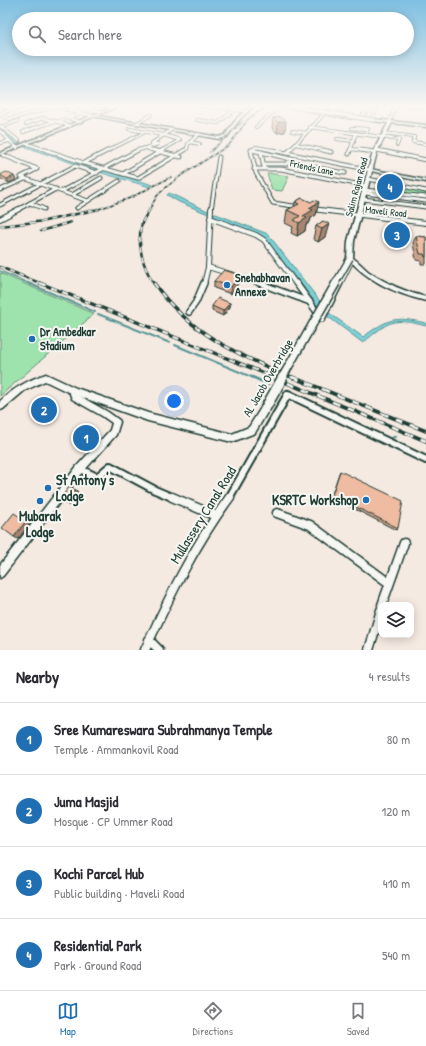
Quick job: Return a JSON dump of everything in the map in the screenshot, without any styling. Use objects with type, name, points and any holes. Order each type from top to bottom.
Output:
[{"type":"main road","points":[[1,154],[48,135]]},
{"type":"main road","name":"Salim Rajan Road","points":[[351,259],[351,241],[376,151],[383,136]]},
{"type":"main road","name":"AL Jacob Overbridge","points":[[0,406],[28,383],[46,377],[73,392],[148,418],[232,438],[252,430],[351,259]]},
{"type":"street","points":[[4,135],[17,148]]},
{"type":"street","points":[[12,135],[19,141]]},
{"type":"street","points":[[84,163],[138,135]]},
{"type":"street","points":[[147,149],[158,144],[152,143],[164,135]]},
{"type":"street","points":[[123,174],[180,140],[165,135]]},
{"type":"street","points":[[25,145],[138,178],[161,163],[187,150],[188,144],[198,135]]},
{"type":"street","points":[[206,135],[219,138],[226,135]]},
{"type":"street","points":[[287,154],[304,135]]},
{"type":"street","points":[[349,154],[355,135]]},
{"type":"street","points":[[377,135],[414,137],[412,142],[426,144]]},
{"type":"street","points":[[383,136],[399,140],[397,145]]},
{"type":"street","points":[[337,139],[354,141]]},
{"type":"street","points":[[0,144],[9,140]]},
{"type":"street","points":[[190,142],[200,144]]},
{"type":"street","points":[[296,144],[331,152]]},
{"type":"street","points":[[252,150],[256,147],[426,182]]},
{"type":"street","points":[[62,191],[142,148],[181,157]]},
{"type":"street","points":[[351,149],[376,151],[426,160]]},
{"type":"street","points":[[252,150],[291,159]]},
{"type":"street","points":[[252,150],[254,169],[272,203],[302,208]]},
{"type":"street","points":[[261,152],[264,169]]},
{"type":"street","points":[[1,154],[37,169],[21,177],[88,201]]},
{"type":"street","points":[[283,169],[294,155]]},
{"type":"street","points":[[189,312],[193,308],[203,288],[208,266],[210,217],[219,157]]},
{"type":"street","points":[[148,159],[161,163]]},
{"type":"street","points":[[263,164],[288,163],[345,173]]},
{"type":"street","points":[[0,205],[75,166],[97,172]]},
{"type":"street","points":[[342,182],[348,166]]},
{"type":"street","name":"Friends Lane","points":[[254,169],[283,169],[342,182],[365,190]]},
{"type":"street","points":[[72,195],[101,178]]},
{"type":"street","points":[[0,190],[25,179]]},
{"type":"street","points":[[368,180],[426,191]]},
{"type":"street","points":[[76,208],[119,181]]},
{"type":"street","points":[[378,191],[381,182]]},
{"type":"street","points":[[0,219],[56,189]]},
{"type":"street","points":[[365,190],[426,197]]},
{"type":"street","points":[[365,190],[426,201]]},
{"type":"street","points":[[362,199],[426,207]]},
{"type":"street","points":[[30,203],[44,209]]},
{"type":"street","name":"Maveli Road","points":[[310,209],[426,223]]},
{"type":"street","points":[[210,217],[256,235],[264,240],[322,319],[351,259],[386,285],[404,293],[426,299]]},
{"type":"street","points":[[208,266],[311,302]]},
{"type":"street","points":[[0,573],[80,469],[113,432],[116,422],[75,397],[73,392]]},
{"type":"street","name":"Mullassery Canal Road","points":[[144,650],[172,591],[216,516],[234,492],[288,394],[426,460]]},
{"type":"street","points":[[80,469],[97,477],[110,466],[155,490],[216,516]]},
{"type":"street","points":[[277,513],[310,525],[389,583]]},
{"type":"street","points":[[383,602],[404,543]]},
{"type":"street","points":[[369,650],[378,620]]},
{"type":"street","points":[[149,640],[159,650]]},
{"type":"green space","points":[[267,173],[289,176],[282,191],[272,190]]},
{"type":"green space","points":[[382,184],[426,192],[426,196],[380,190]]},
{"type":"green space","name":"Dr Ambedkar Stadium","points":[[0,273],[94,314],[0,396]]},
{"type":"water","points":[[6,135],[10,135],[18,142],[153,185],[150,187],[105,174],[16,144]]},
{"type":"water","points":[[169,193],[208,211],[268,234],[329,313],[363,337],[379,326],[392,320],[399,319],[415,321],[426,323],[426,326],[405,322],[392,323],[379,330],[363,343],[327,316],[267,241],[257,234],[179,202],[167,195]]},
{"type":"building","points":[[6,172],[14,176],[7,179],[0,175]]},
{"type":"building","points":[[302,198],[311,202],[314,200],[319,202],[309,208],[313,210],[303,216],[307,218],[299,223],[294,220],[300,216],[287,210],[299,204],[295,202]]},
{"type":"building","points":[[323,221],[329,224],[322,229],[316,226]]},
{"type":"building","points":[[416,236],[426,237],[426,257],[424,254],[420,254]]},
{"type":"building","points":[[224,270],[240,275],[231,287],[214,281]]},
{"type":"building","points":[[218,298],[230,303],[223,311],[212,306]]},
{"type":"building","name":"KSRTC Workshop","points":[[340,471],[403,501],[398,528],[332,495]]},
{"type":"building","points":[[69,487],[76,490],[68,503],[59,500]]},
{"type":"building","points":[[14,513],[26,521],[14,537],[2,528]]},
{"type":"waterway","points":[[0,271],[30,284]]},
{"type":"waterway","points":[[28,283],[95,312]]},
{"type":"waterway","points":[[98,314],[170,343]]},
{"type":"waterway","points":[[175,345],[254,378]]},
{"type":"waterway","points":[[252,377],[268,384]]},
{"type":"waterway","points":[[388,440],[396,436]]},
{"type":"railway","points":[[210,152],[228,135]]},
{"type":"railway","points":[[149,210],[157,196],[165,188],[182,175],[229,145],[236,135]]},
{"type":"railway","points":[[99,209],[130,198],[171,177]]},
{"type":"railway","points":[[0,226],[45,221],[99,209]]},
{"type":"railway","points":[[150,209],[142,223],[140,231],[140,247],[144,263],[154,284]]},
{"type":"railway","points":[[41,231],[71,222]]},
{"type":"railway","points":[[0,267],[42,284]]},
{"type":"railway","points":[[40,283],[276,378]]},
{"type":"railway","points":[[154,283],[182,316],[216,341],[235,352],[294,378]]},
{"type":"railway","points":[[273,377],[426,441]]},
{"type":"railway","points":[[292,377],[426,431]]},
{"type":"place","name":"Residential Park","points":[[390,187]]},
{"type":"place","name":"Kochi Parcel Hub","points":[[397,235]]},
{"type":"place","name":"Snehabhavan Annexe","points":[[227,285]]},
{"type":"place","name":"Dr Ambedkar Stadium","points":[[32,339]]},
{"type":"place","name":"Juma Masjid","points":[[44,410]]},
{"type":"place","name":"Sree Kumareswara Subrahmanya Temple","points":[[86,438]]},
{"type":"place","name":"St Antony's Lodge","points":[[48,488]]},
{"type":"place","name":"KSRTC Workshop","points":[[366,500]]},
{"type":"place","name":"Mubarak Lodge","points":[[40,501]]}]
